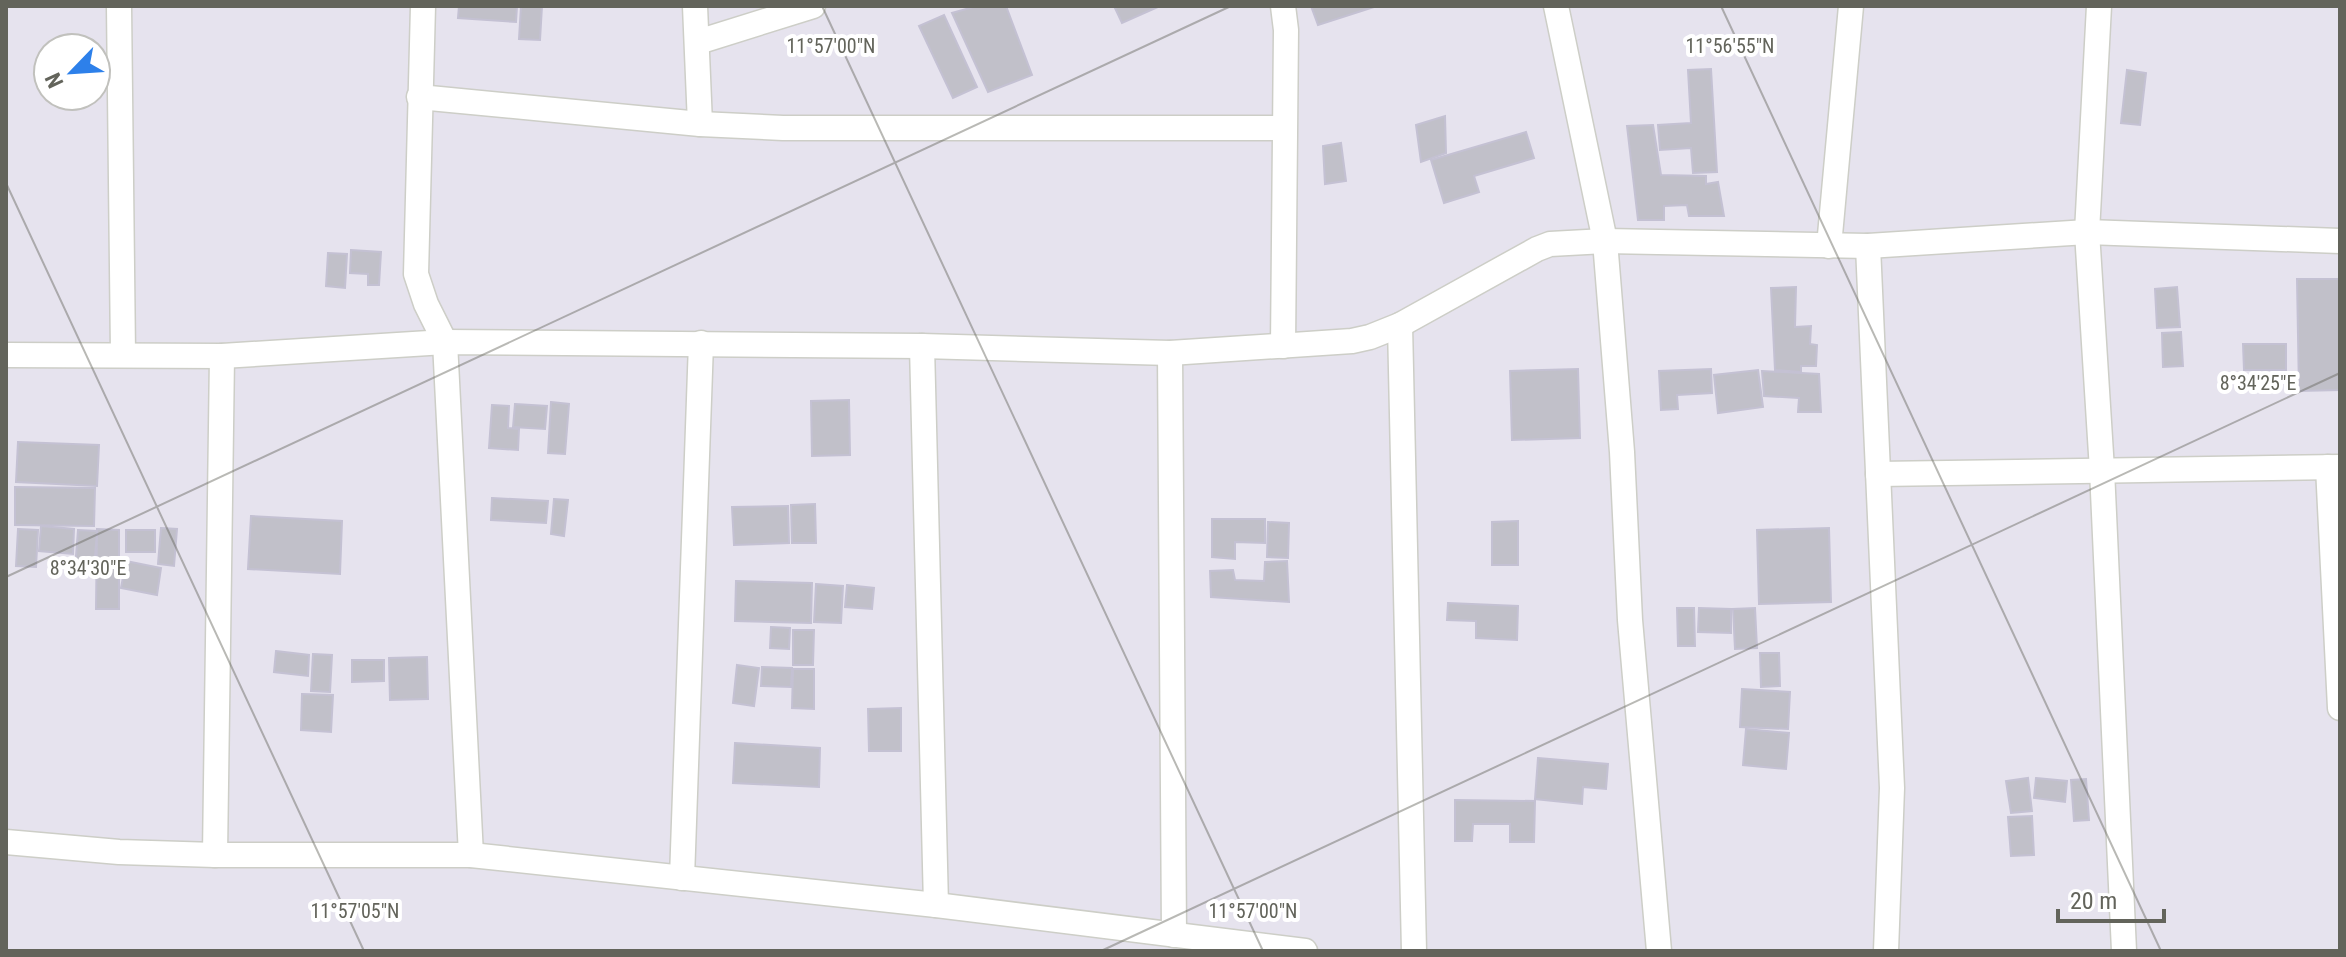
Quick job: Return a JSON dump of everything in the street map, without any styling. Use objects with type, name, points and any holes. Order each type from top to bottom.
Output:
[{"type":"street","points":[[119,6],[123,355]]},
{"type":"street","points":[[423,6],[416,274],[426,304],[445,342],[471,855]]},
{"type":"street","points":[[695,6],[700,124]]},
{"type":"street","points":[[698,42],[813,6]]},
{"type":"street","points":[[1283,6],[1286,30],[1283,346]]},
{"type":"street","points":[[1556,6],[1605,241],[1622,452],[1630,620],[1659,951]]},
{"type":"street","points":[[1829,246],[1851,6]]},
{"type":"street","points":[[2099,6],[2087,232],[2102,470],[2124,951]]},
{"type":"street","points":[[419,97],[700,124],[783,128],[1284,128]]},
{"type":"street","points":[[6,355],[222,356],[445,342],[922,346],[1170,353],[1352,341],[1370,337],[1400,325],[1550,244],[1605,241],[1868,246],[2087,232],[2340,241]]},
{"type":"street","points":[[1868,246],[1892,788],[1886,951]]},
{"type":"street","points":[[1400,325],[1414,951]]},
{"type":"street","points":[[682,878],[701,343]]},
{"type":"street","points":[[922,346],[936,905]]},
{"type":"street","points":[[1170,353],[1174,935]]},
{"type":"street","points":[[215,855],[222,356]]},
{"type":"street","points":[[1878,474],[2334,467],[2340,708]]},
{"type":"street","points":[[6,842],[119,852],[215,855],[471,855],[936,905],[1305,951]]},
{"type":"building","points":[[459,6],[517,6],[516,22],[458,18]]},
{"type":"building","points":[[521,6],[542,6],[540,40],[519,39]]},
{"type":"building","points":[[977,6],[1006,6],[1032,75],[988,92],[952,13]]},
{"type":"building","points":[[1114,6],[1160,6],[1122,23]]},
{"type":"building","points":[[1311,6],[1377,6],[1318,25]]},
{"type":"building","points":[[944,15],[977,87],[953,98],[919,26]]},
{"type":"building","points":[[1711,69],[1717,172],[1693,173],[1691,148],[1660,150],[1658,125],[1691,123],[1688,70]]},
{"type":"building","points":[[2127,70],[2146,73],[2140,125],[2121,123]]},
{"type":"building","points":[[1445,116],[1446,153],[1421,162],[1416,125]]},
{"type":"building","points":[[1653,125],[1661,175],[1706,176],[1706,184],[1718,182],[1724,216],[1689,216],[1687,205],[1664,206],[1664,220],[1638,220],[1627,126]]},
{"type":"building","points":[[1526,132],[1534,158],[1474,176],[1479,192],[1444,203],[1431,160]]},
{"type":"building","points":[[1341,143],[1346,181],[1325,184],[1323,146]]},
{"type":"building","points":[[351,250],[381,252],[379,285],[368,285],[368,274],[350,273]]},
{"type":"building","points":[[328,253],[347,254],[345,288],[326,286]]},
{"type":"building","points":[[2297,279],[2340,279],[2340,390],[2299,391]]},
{"type":"building","points":[[1796,287],[1795,327],[1811,326],[1810,344],[1817,345],[1816,366],[1801,366],[1801,372],[1775,370],[1771,288]]},
{"type":"building","points":[[2177,287],[2180,327],[2157,328],[2155,289]]},
{"type":"building","points":[[2181,332],[2183,366],[2163,367],[2162,333]]},
{"type":"building","points":[[2243,344],[2286,344],[2286,370],[2244,370]]},
{"type":"building","points":[[1578,369],[1580,438],[1512,440],[1510,371]]},
{"type":"building","points":[[1711,369],[1712,393],[1677,395],[1678,409],[1661,410],[1659,371]]},
{"type":"building","points":[[1758,370],[1763,407],[1718,413],[1714,375]]},
{"type":"building","points":[[1762,371],[1819,374],[1821,412],[1798,412],[1799,398],[1764,396]]},
{"type":"building","points":[[849,400],[850,455],[812,456],[811,401]]},
{"type":"building","points":[[551,402],[569,404],[565,454],[548,453]]},
{"type":"building","points":[[515,404],[547,406],[545,429],[513,427]]},
{"type":"building","points":[[492,405],[509,406],[508,428],[519,429],[518,450],[489,448]]},
{"type":"building","points":[[18,442],[99,445],[97,486],[16,482]]},
{"type":"building","points":[[15,487],[95,488],[94,526],[15,525]]},
{"type":"building","points":[[492,498],[548,501],[546,523],[491,520]]},
{"type":"building","points":[[554,499],[568,500],[564,536],[551,534]]},
{"type":"building","points":[[815,504],[816,543],[792,543],[791,505]]},
{"type":"building","points":[[788,506],[789,543],[734,545],[732,507]]},
{"type":"building","points":[[251,516],[342,521],[340,574],[248,569]]},
{"type":"building","points":[[1212,519],[1265,519],[1265,543],[1235,542],[1235,559],[1212,557]]},
{"type":"building","points":[[1518,521],[1518,565],[1492,565],[1492,522]]},
{"type":"building","points":[[1268,522],[1289,523],[1288,558],[1267,557]]},
{"type":"building","points":[[41,526],[74,529],[73,554],[39,551]]},
{"type":"building","points":[[161,528],[177,529],[174,566],[158,564]]},
{"type":"building","points":[[1829,528],[1831,602],[1759,604],[1757,530]]},
{"type":"building","points":[[18,529],[38,530],[36,567],[16,566]]},
{"type":"building","points":[[97,529],[119,530],[119,609],[96,609]]},
{"type":"building","points":[[78,530],[97,531],[94,570],[75,569]]},
{"type":"building","points":[[126,530],[155,530],[155,552],[126,552]]},
{"type":"building","points":[[126,561],[161,568],[157,595],[121,588]]},
{"type":"building","points":[[1287,561],[1289,602],[1211,597],[1210,571],[1233,570],[1235,580],[1264,581],[1265,562]]},
{"type":"building","points":[[736,581],[812,583],[811,623],[735,621]]},
{"type":"building","points":[[816,584],[843,586],[841,623],[814,622]]},
{"type":"building","points":[[847,585],[874,588],[872,609],[845,607]]},
{"type":"building","points":[[1448,603],[1518,606],[1517,640],[1476,638],[1476,621],[1447,620]]},
{"type":"building","points":[[1677,608],[1694,608],[1695,646],[1678,646]]},
{"type":"building","points":[[1699,608],[1731,609],[1731,633],[1698,632]]},
{"type":"building","points":[[1755,608],[1757,648],[1735,649],[1733,609]]},
{"type":"building","points":[[771,627],[790,628],[789,649],[770,648]]},
{"type":"building","points":[[793,630],[814,630],[813,665],[793,665]]},
{"type":"building","points":[[276,651],[309,655],[308,676],[274,672]]},
{"type":"building","points":[[1760,653],[1779,653],[1780,686],[1761,687]]},
{"type":"building","points":[[313,654],[332,655],[330,692],[311,691]]},
{"type":"building","points":[[427,657],[428,699],[390,700],[389,658]]},
{"type":"building","points":[[352,660],[384,660],[384,681],[352,682]]},
{"type":"building","points":[[737,665],[759,668],[754,706],[733,703]]},
{"type":"building","points":[[762,667],[792,668],[791,687],[761,686]]},
{"type":"building","points":[[793,669],[814,669],[814,709],[792,708]]},
{"type":"building","points":[[1742,689],[1790,692],[1788,729],[1740,727]]},
{"type":"building","points":[[302,694],[333,695],[331,732],[301,730]]},
{"type":"building","points":[[901,708],[901,751],[869,751],[868,709]]},
{"type":"building","points":[[1746,729],[1789,733],[1786,769],[1743,765]]},
{"type":"building","points":[[735,743],[820,748],[819,787],[733,783]]},
{"type":"building","points":[[1538,758],[1608,764],[1606,789],[1583,787],[1582,804],[1535,799]]},
{"type":"building","points":[[2028,778],[2032,811],[2011,813],[2006,781]]},
{"type":"building","points":[[2036,778],[2067,781],[2065,802],[2034,798]]},
{"type":"building","points":[[2086,779],[2089,820],[2074,821],[2071,780]]},
{"type":"building","points":[[1455,800],[1535,801],[1534,842],[1510,842],[1510,824],[1473,824],[1472,841],[1455,841]]},
{"type":"building","points":[[2032,816],[2034,855],[2011,856],[2008,817]]}]
